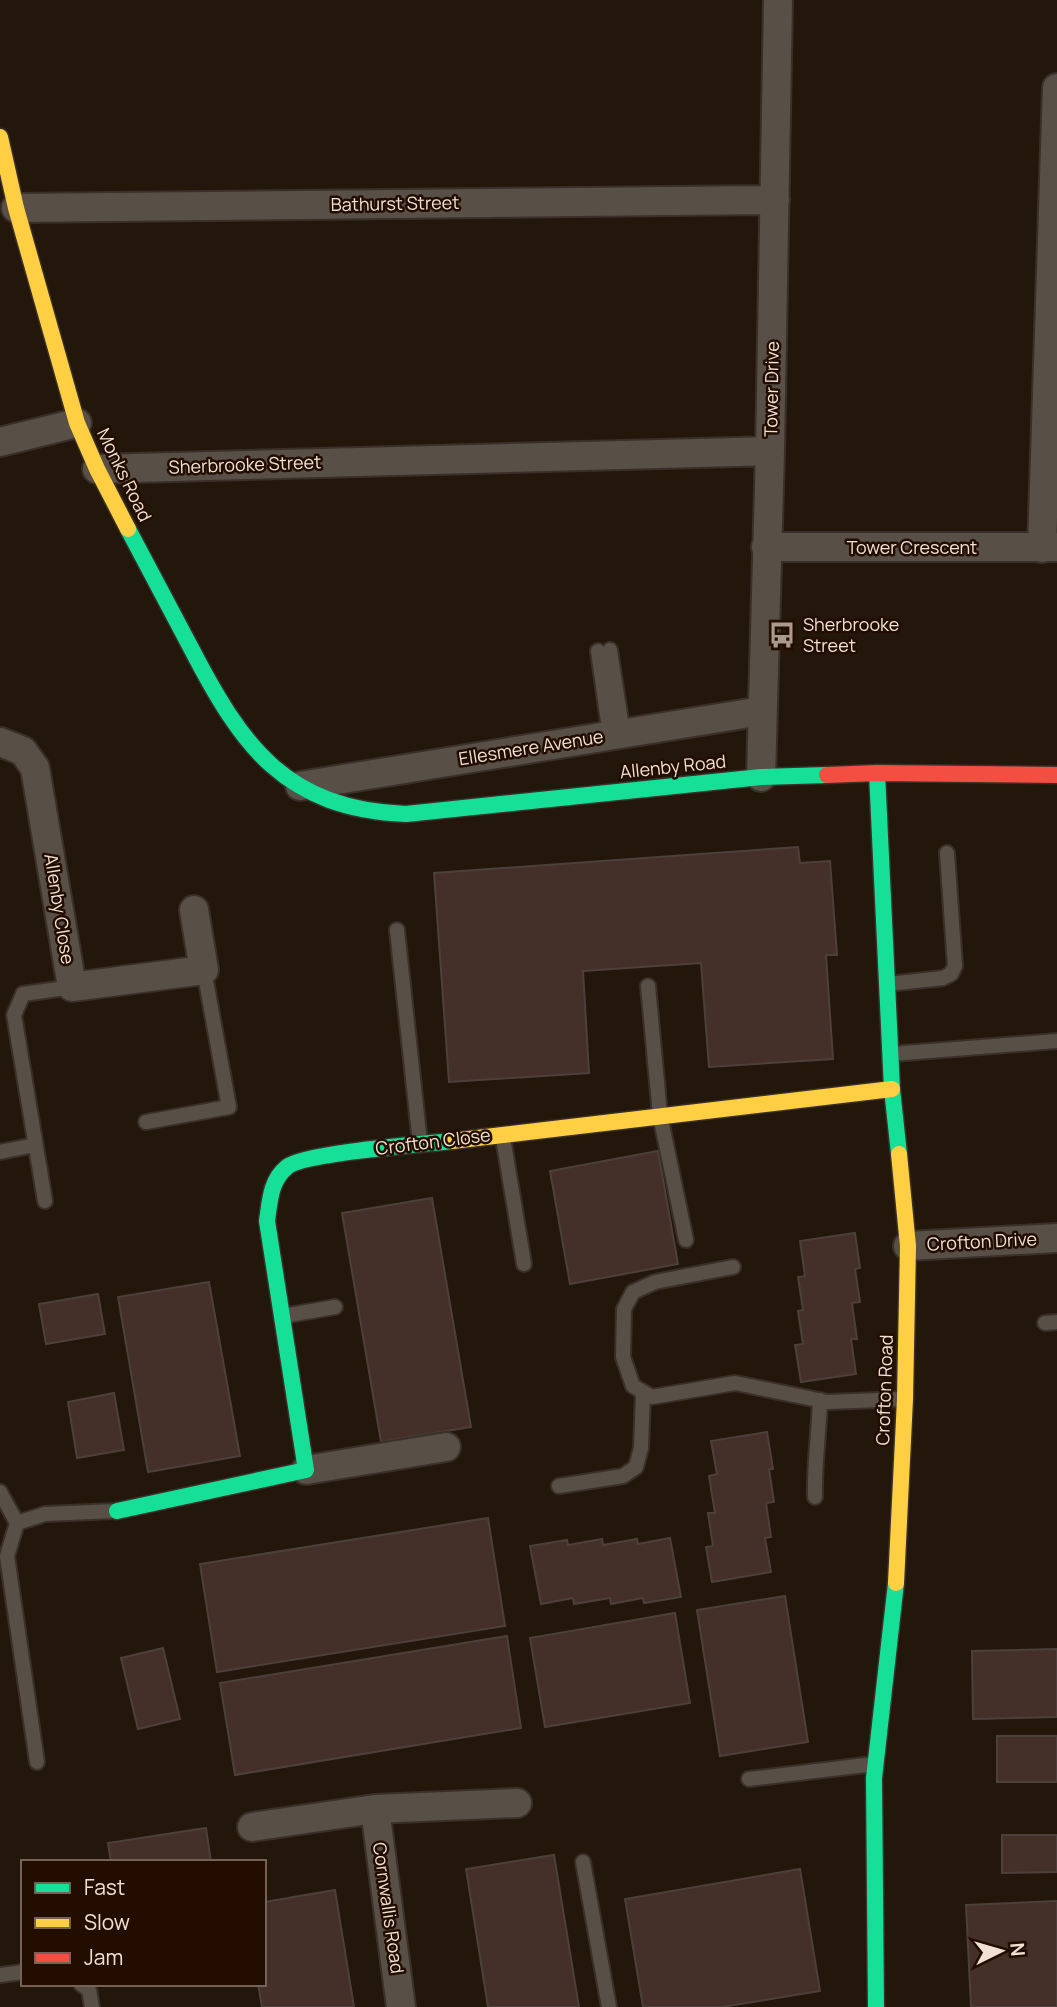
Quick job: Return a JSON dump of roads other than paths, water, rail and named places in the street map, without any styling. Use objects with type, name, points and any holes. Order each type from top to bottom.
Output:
[{"type":"street","name":"Tower Drive","points":[[761,777],[778,0]]},
{"type":"street","points":[[1050,548],[1057,88]]},
{"type":"street","name":"Monks Road","points":[[0,136],[16,208],[77,423],[97,469],[223,707],[254,751],[300,786]]},
{"type":"street","name":"Bathurst Street","points":[[16,208],[775,201]]},
{"type":"street","points":[[0,442],[77,423]]},
{"type":"street","name":"Sherbrooke Street","points":[[97,469],[770,451]]},
{"type":"street","name":"Tower Crescent","points":[[766,547],[1050,548]]},
{"type":"street","name":"Ellesmere Avenue","points":[[300,786],[762,711]]},
{"type":"street","name":"Allenby Close","points":[[0,742],[23,751],[35,768],[72,987],[204,970]]},
{"type":"street","name":"Allenby Road","points":[[300,786],[355,810],[394,814],[761,777],[877,773],[1057,775]]},
{"type":"street","name":"Crofton Road","points":[[876,2007],[876,1764],[897,1574],[905,1399],[908,1246],[892,1089],[877,773]]},
{"type":"street","points":[[194,911],[204,970]]},
{"type":"street","name":"Crofton Close","points":[[306,1470],[267,1220],[272,1185],[288,1165],[321,1156],[420,1143],[892,1089]]},
{"type":"street","name":"Crofton Drive","points":[[908,1246],[1057,1238]]},
{"type":"street","points":[[117,1511],[306,1470],[446,1447]]},
{"type":"street","points":[[253,1827],[375,1809],[517,1804]]},
{"type":"street","name":"Cornwallis Road","points":[[375,1809],[401,2007]]},
{"type":"lane","points":[[604,650],[616,735]]},
{"type":"lane","points":[[887,984],[943,978],[951,974],[955,966],[947,853]]},
{"type":"lane","points":[[397,930],[420,1143]]},
{"type":"lane","points":[[146,1122],[229,1107],[204,970]]},
{"type":"lane","points":[[648,986],[660,1115],[685,1240]]},
{"type":"lane","points":[[45,1201],[14,1015],[23,994],[72,987]]},
{"type":"lane","points":[[890,1054],[1057,1041]]},
{"type":"lane","points":[[502,1133],[524,1264]]},
{"type":"lane","points":[[0,1152],[35,1145]]},
{"type":"lane","points":[[733,1267],[655,1282],[633,1292],[624,1309],[623,1357],[633,1387],[652,1397],[735,1383],[820,1400],[905,1399]]},
{"type":"lane","points":[[282,1317],[335,1307]]},
{"type":"lane","points":[[559,1486],[623,1476],[636,1468],[641,1448],[643,1392]]},
{"type":"lane","points":[[815,1497],[814,1467],[819,1435],[820,1400]]},
{"type":"lane","points":[[0,1492],[18,1523],[7,1556],[37,1762]]},
{"type":"lane","points":[[18,1523],[45,1514],[117,1511]]},
{"type":"lane","points":[[749,1779],[876,1764]]},
{"type":"lane","points":[[583,1862],[609,2007]]},
{"type":"lane","points":[[0,1975],[21,1972]]},
{"type":"lane","points":[[84,1986],[89,1990],[92,2007]]},
{"type":"place","name":"Sherbrooke Street","points":[[782,635]]}]
